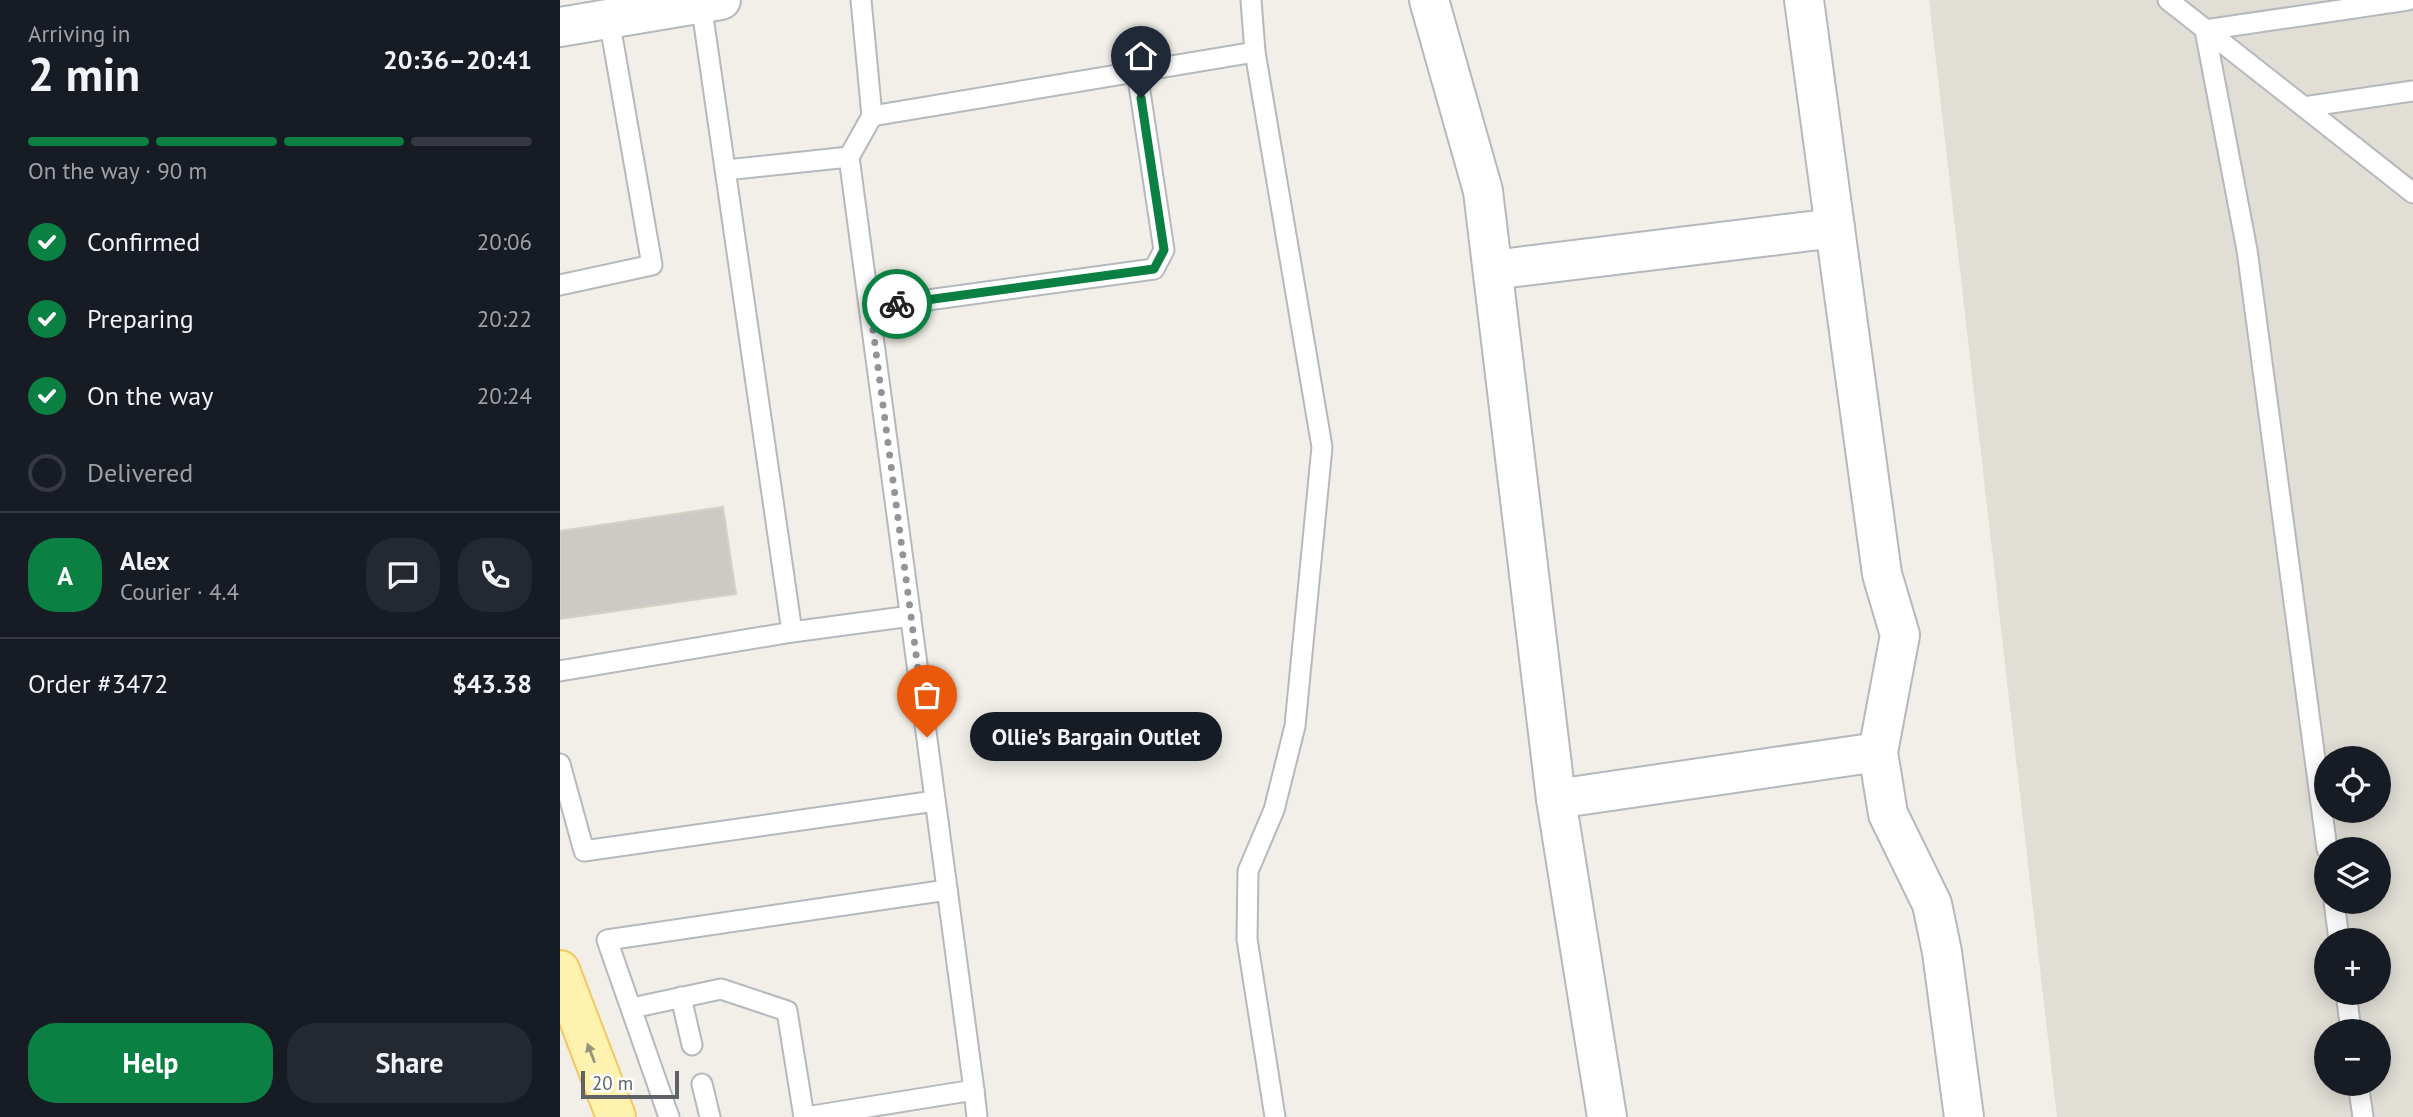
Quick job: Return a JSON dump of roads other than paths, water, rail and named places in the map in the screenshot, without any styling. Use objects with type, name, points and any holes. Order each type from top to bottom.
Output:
[{"type":"main road","points":[[560,970],[616,1117]]},
{"type":"street","points":[[1429,0],[1483,191],[1556,799],[1607,1117]]},
{"type":"street","points":[[1804,0],[1882,574],[1900,635],[1878,752],[1888,814],[1932,904],[1942,951],[1964,1117]]},
{"type":"street","points":[[560,27],[711,2]]},
{"type":"street","points":[[1493,270],[1835,228]]},
{"type":"street","points":[[1556,799],[1878,752]]},
{"type":"lane","points":[[861,0],[872,116],[849,157],[977,1117]]},
{"type":"lane","points":[[1251,0],[1255,52],[1322,447],[1295,726],[1274,810],[1248,871],[1247,939],[1275,1117]]},
{"type":"lane","points":[[2168,0],[2413,193]]},
{"type":"lane","points":[[2205,30],[2408,0]]},
{"type":"lane","points":[[711,2],[726,170],[792,632]]},
{"type":"lane","points":[[560,285],[652,265],[609,19]]},
{"type":"lane","points":[[2205,30],[2247,250],[2325,837]]},
{"type":"lane","points":[[872,116],[1255,52]]},
{"type":"lane","points":[[870,307],[1154,269],[1164,250],[1137,72]]},
{"type":"lane","points":[[2304,107],[2413,91]]},
{"type":"lane","points":[[726,170],[849,157]]},
{"type":"lane","points":[[560,671],[792,632],[911,616]]},
{"type":"lane","points":[[560,764],[584,851],[935,801]]},
{"type":"lane","points":[[669,1117],[607,940],[947,890]]},
{"type":"lane","points":[[632,1008],[721,989],[787,1011],[805,1117],[974,1090]]},
{"type":"lane","points":[[681,996],[692,1045]]},
{"type":"lane","points":[[702,1084],[710,1117]]},
{"type":"lane","points":[[2360,1096],[2363,1117]]},
{"type":"place","name":"Ollie's Bargain Outlet","points":[[927,737]]}]
